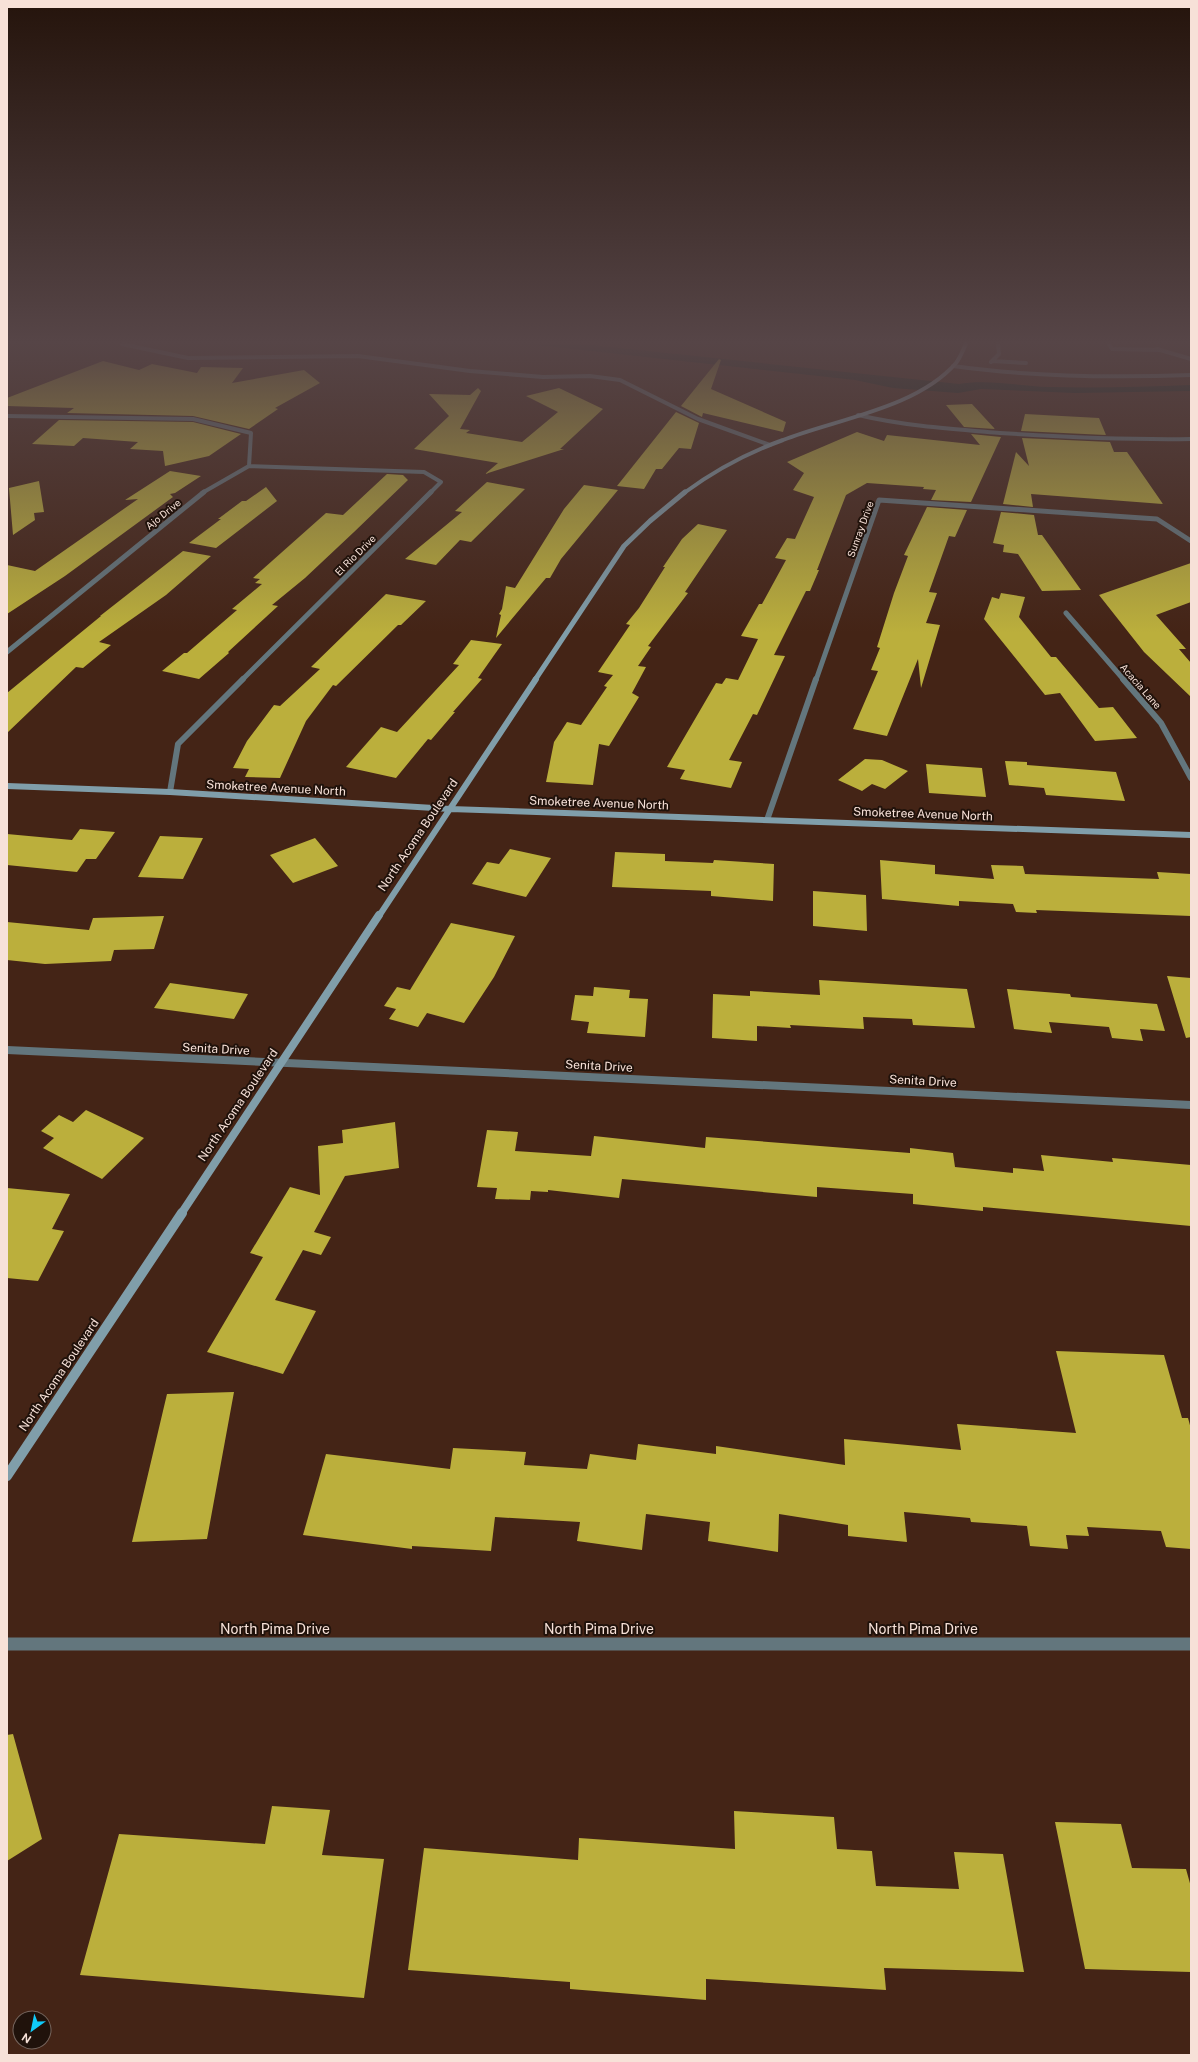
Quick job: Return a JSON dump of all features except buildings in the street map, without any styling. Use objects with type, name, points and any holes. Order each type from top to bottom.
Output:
[{"type":"main road","name":"North Acoma Boulevard","points":[[7,1476],[624,546],[649,520],[679,496],[709,476],[737,460],[783,440]]},
{"type":"main road","name":"Smoketree Avenue North","points":[[7,786],[170,792],[450,809],[1191,835]]},
{"type":"street","points":[[249,466],[251,440]]},
{"type":"street","points":[[757,440],[770,445]]},
{"type":"street","name":"Ajo Drive","points":[[7,652],[205,491],[249,466]]},
{"type":"street","name":"El Rio Drive","points":[[170,792],[178,744],[441,482],[424,472],[249,466]]},
{"type":"street","name":"Sunray Drive","points":[[767,820],[879,500],[1157,519],[1191,541]]},
{"type":"street","name":"Acacia Lane","points":[[1066,613],[1161,723],[1191,778]]},
{"type":"street","name":"Senita Drive","points":[[7,1050],[280,1064],[1191,1105]]},
{"type":"street","name":"North Pima Drive","points":[[7,1644],[1191,1644]]}]
